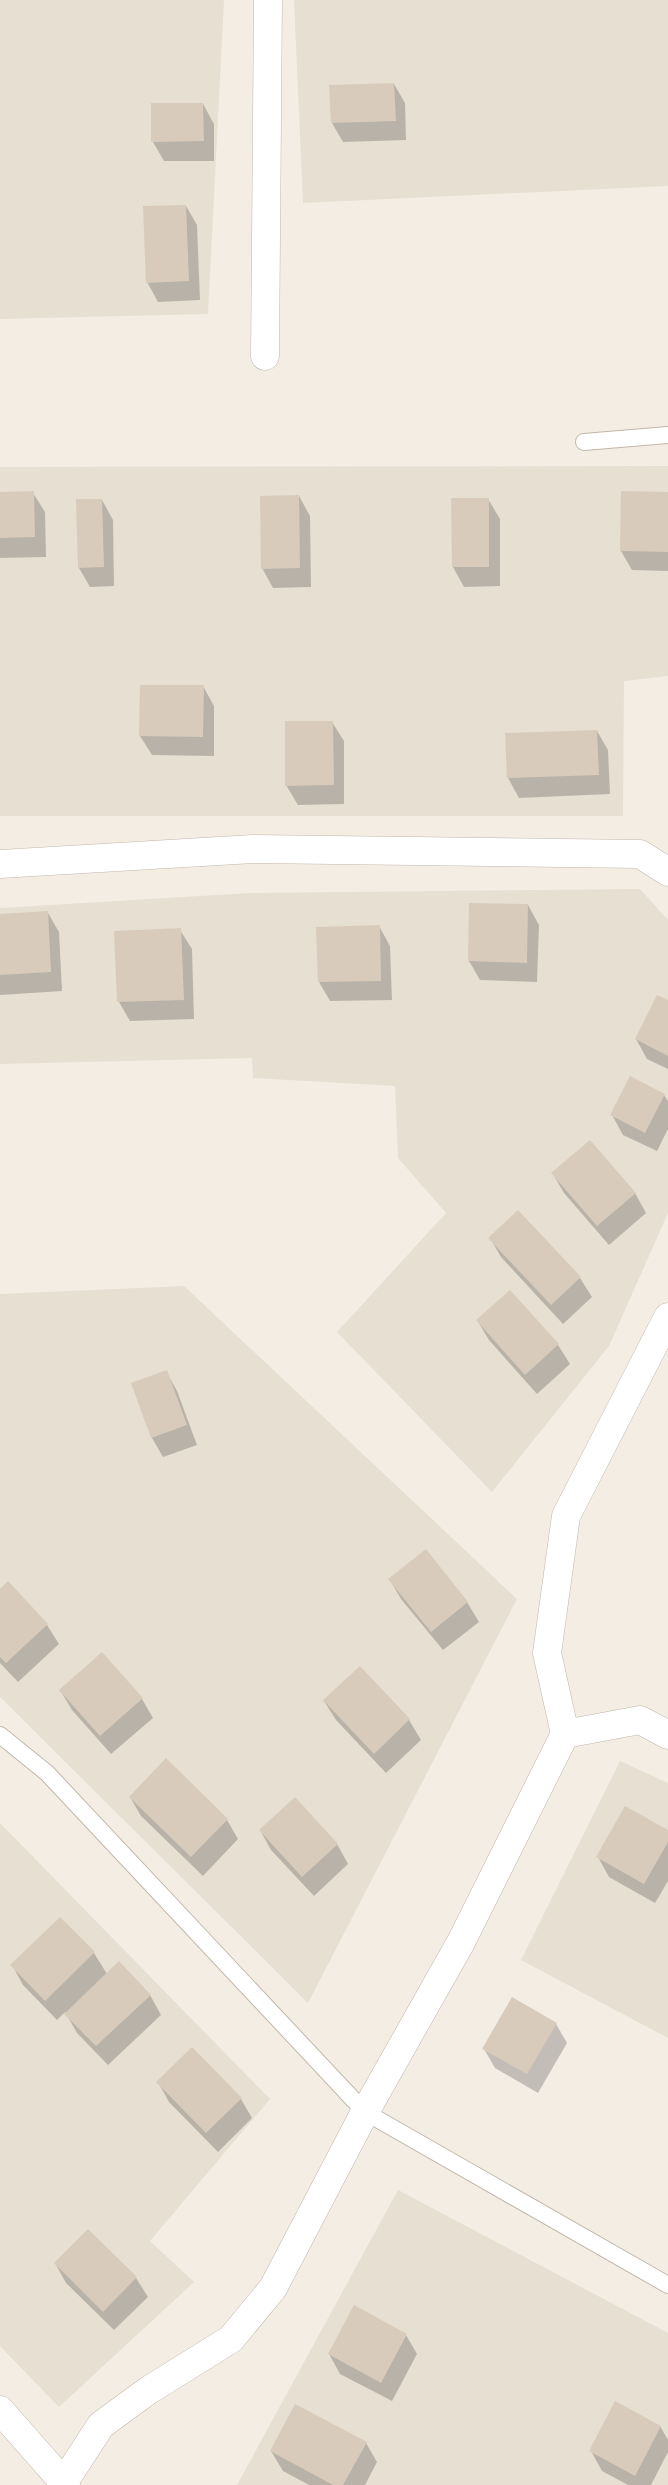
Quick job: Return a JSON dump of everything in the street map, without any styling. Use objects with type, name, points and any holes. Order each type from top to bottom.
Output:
[{"type":"street","points":[[265,356],[268,0]]},
{"type":"street","points":[[0,864],[252,849],[640,854],[668,872]]},
{"type":"street","points":[[0,2410],[64,2483],[100,2425],[149,2390],[231,2339],[273,2288],[365,2112],[460,1942],[565,1734],[547,1653],[566,1516],[668,1317]]},
{"type":"street","points":[[565,1734],[640,1720],[668,1735]]},
{"type":"lane","points":[[584,442],[668,435]]},
{"type":"lane","points":[[0,1735],[47,1772],[365,2112],[668,2285]]},
{"type":"shaded area","points":[[0,0],[224,0],[208,314],[0,319]]},
{"type":"shaded area","points":[[294,0],[668,0],[668,186],[303,203]]},
{"type":"shaded area","points":[[668,466],[668,676],[624,681],[623,816],[0,816],[0,467]]},
{"type":"shaded area","points":[[640,889],[668,920],[668,1213],[609,1346],[492,1492],[337,1332],[446,1213],[398,1158],[395,1086],[253,1078],[252,1058],[0,1064],[0,908],[250,893]]},
{"type":"shaded area","points":[[184,1286],[517,1599],[308,2003],[0,1697],[0,1294]]},
{"type":"shaded area","points":[[620,1761],[668,1783],[668,2038],[521,1960]]},
{"type":"shaded area","points":[[0,1823],[270,2099],[150,2241],[194,2282],[59,2407],[0,2346]]},
{"type":"shaded area","points":[[398,2190],[668,2333],[668,2485],[237,2485]]},
{"type":"building","points":[[394,83],[396,121],[331,123],[329,85]]},
{"type":"building","points":[[151,103],[203,103],[204,141],[151,142]]},
{"type":"building","points":[[186,205],[189,281],[146,283],[143,206]]},
{"type":"building","points":[[34,491],[35,537],[0,538],[0,492]]},
{"type":"building","points":[[621,491],[668,492],[668,552],[620,551]]},
{"type":"building","points":[[299,495],[300,568],[261,569],[260,496]]},
{"type":"building","points":[[451,498],[489,498],[489,567],[452,567]]},
{"type":"building","points":[[76,499],[102,499],[104,567],[78,568]]},
{"type":"building","points":[[140,685],[204,685],[203,737],[139,736]]},
{"type":"building","points":[[285,721],[333,721],[334,785],[285,786]]},
{"type":"building","points":[[597,730],[599,775],[507,778],[505,733]]},
{"type":"building","points":[[469,903],[528,904],[527,963],[468,961]]},
{"type":"building","points":[[48,911],[51,972],[0,975],[0,914]]},
{"type":"building","points":[[380,925],[381,981],[318,982],[316,927]]},
{"type":"building","points":[[181,928],[184,1000],[117,1002],[114,931]]},
{"type":"building","points":[[657,995],[668,1000],[668,1056],[635,1039]]},
{"type":"building","points":[[630,1076],[665,1094],[645,1133],[610,1115]]},
{"type":"building","points":[[590,1140],[636,1193],[597,1226],[551,1173]]},
{"type":"building","points":[[518,1210],[581,1277],[551,1305],[488,1238]]},
{"type":"building","points":[[510,1290],[559,1344],[525,1375],[476,1320]]},
{"type":"building","points":[[167,1370],[187,1425],[151,1438],[131,1383]]},
{"type":"building","points":[[426,1549],[468,1602],[431,1632],[388,1579]]},
{"type":"building","points":[[8,1581],[48,1624],[6,1663],[0,1657],[0,1589]]},
{"type":"building","points":[[102,1652],[143,1698],[100,1736],[59,1690]]},
{"type":"building","points":[[360,1666],[410,1719],[374,1754],[323,1700]]},
{"type":"building","points":[[166,1758],[228,1819],[191,1857],[129,1797]]},
{"type":"building","points":[[295,1797],[338,1844],[302,1877],[259,1830]]},
{"type":"building","points":[[625,1806],[668,1830],[668,1842],[644,1884],[596,1857]]},
{"type":"building","points":[[60,1917],[95,1952],[45,2001],[10,1965]]},
{"type":"building","points":[[119,1961],[151,1995],[96,2046],[64,2014]]},
{"type":"building","points":[[512,1997],[557,2023],[527,2074],[482,2049]]},
{"type":"building","points":[[192,2047],[242,2098],[206,2133],[156,2082]]},
{"type":"building","points":[[88,2229],[137,2277],[103,2312],[54,2263]]},
{"type":"building","points":[[354,2305],[407,2334],[381,2383],[328,2354]]},
{"type":"building","points":[[615,2401],[661,2426],[635,2476],[589,2451]]},
{"type":"building","points":[[295,2404],[367,2442],[343,2485],[333,2485],[270,2451]]}]
